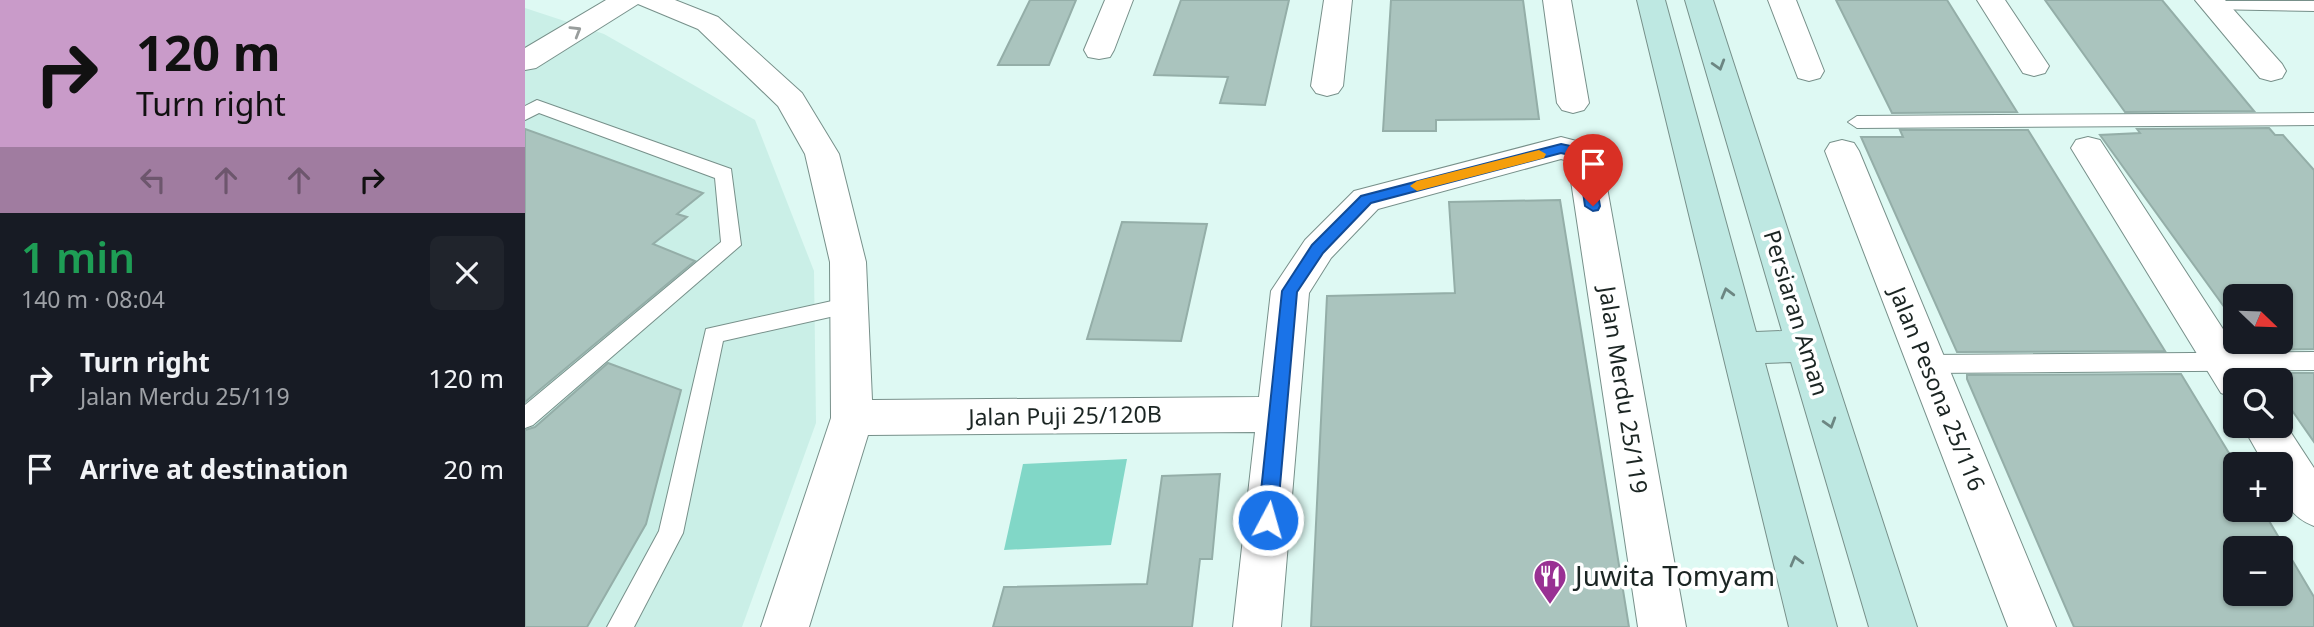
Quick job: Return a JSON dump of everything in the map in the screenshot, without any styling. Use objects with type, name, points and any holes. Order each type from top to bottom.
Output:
[{"type":"street","points":[[525,61],[626,0]]},
{"type":"street","points":[[649,0],[708,23],[791,100],[822,154],[848,262],[852,418],[785,627]]},
{"type":"street","points":[[1099,50],[1119,0]]},
{"type":"street","points":[[1327,86],[1338,0]]},
{"type":"street","points":[[1557,0],[1573,103]]},
{"type":"street","points":[[1651,0],[1814,627]]},
{"type":"street","name":"Persiaran Aman","points":[[1699,0],[1893,627]]},
{"type":"street","points":[[1782,0],[1809,71]]},
{"type":"street","points":[[1991,0],[2034,66]]},
{"type":"street","points":[[2212,3],[2271,71]]},
{"type":"street","name":"Jalan Pesona 25/116","points":[[1849,136],[1927,364],[2032,627]]},
{"type":"street","name":"Jalan Merdu 25/119","points":[[1278,414],[1290,291],[1318,249],[1366,200],[1561,148],[1584,154],[1662,627]]},
{"type":"street","points":[[2088,148],[2227,368]]},
{"type":"street","points":[[1741,348],[1806,346]]},
{"type":"street","points":[[1257,627],[1278,414]]},
{"type":"street","name":"Jalan Puji 25/120B","points":[[852,418],[1278,414]]},
{"type":"street","points":[[2271,438],[2314,506]]},
{"type":"lane","points":[[2212,3],[2314,6]]},
{"type":"lane","points":[[525,114],[537,106],[724,174],[731,245],[525,418]]},
{"type":"lane","points":[[1849,136],[2314,119]]},
{"type":"lane","points":[[620,627],[671,533],[714,335],[850,305]]},
{"type":"lane","points":[[2254,368],[2314,361]]},
{"type":"lane","points":[[1927,364],[2223,371]]},
{"type":"shaded area","points":[[525,8],[604,34],[755,120],[814,271],[816,423],[742,627],[525,627]]},
{"type":"green space","points":[[1127,459],[1111,545],[1004,550],[1023,464]]},
{"type":"building","points":[[1030,0],[1076,0],[1049,65],[998,65]]},
{"type":"building","points":[[1181,0],[1289,0],[1265,105],[1220,103],[1228,77],[1154,75]]},
{"type":"building","points":[[1391,0],[1523,0],[1539,119],[1436,120],[1436,131],[1383,131]]},
{"type":"building","points":[[1836,0],[1947,0],[2017,112],[1892,113]]},
{"type":"building","points":[[2045,0],[2162,0],[2254,111],[2125,112]]},
{"type":"building","points":[[2269,128],[2275,135],[2283,135],[2314,170],[2314,349],[2293,349],[2293,284],[2223,284],[2223,305],[2100,135],[2140,133],[2137,129]]},
{"type":"building","points":[[525,129],[703,193],[677,214],[687,217],[653,244],[695,261],[525,402]]},
{"type":"building","points":[[1900,130],[2028,130],[2165,351],[1957,352],[1861,137],[1903,137]]},
{"type":"building","points":[[1560,200],[1629,627],[1311,627],[1327,296],[1455,293],[1449,202]]},
{"type":"building","points":[[1122,222],[1207,224],[1181,341],[1087,339]]},
{"type":"building","points":[[608,363],[681,390],[646,524],[587,627],[525,627],[525,430],[535,427]]},
{"type":"building","points":[[2293,373],[2314,373],[2314,442],[2293,412]]},
{"type":"building","points":[[2181,374],[2228,452],[2223,452],[2223,522],[2270,522],[2278,536],[2223,536],[2223,606],[2293,606],[2293,561],[2314,597],[2314,627],[2074,627],[1967,375]]},
{"type":"building","points":[[1220,474],[1212,559],[1200,559],[1192,627],[993,627],[1004,587],[1147,584],[1162,476]]},
{"type":"slow traffic","points":[[1417,186],[1539,154]]},
{"type":"place","name":"Juwita Tomyam","points":[[1550,606]]},
{"type":"route","points":[[1268,520],[1290,291],[1318,249],[1366,200],[1561,148],[1584,154],[1593,206]]}]
